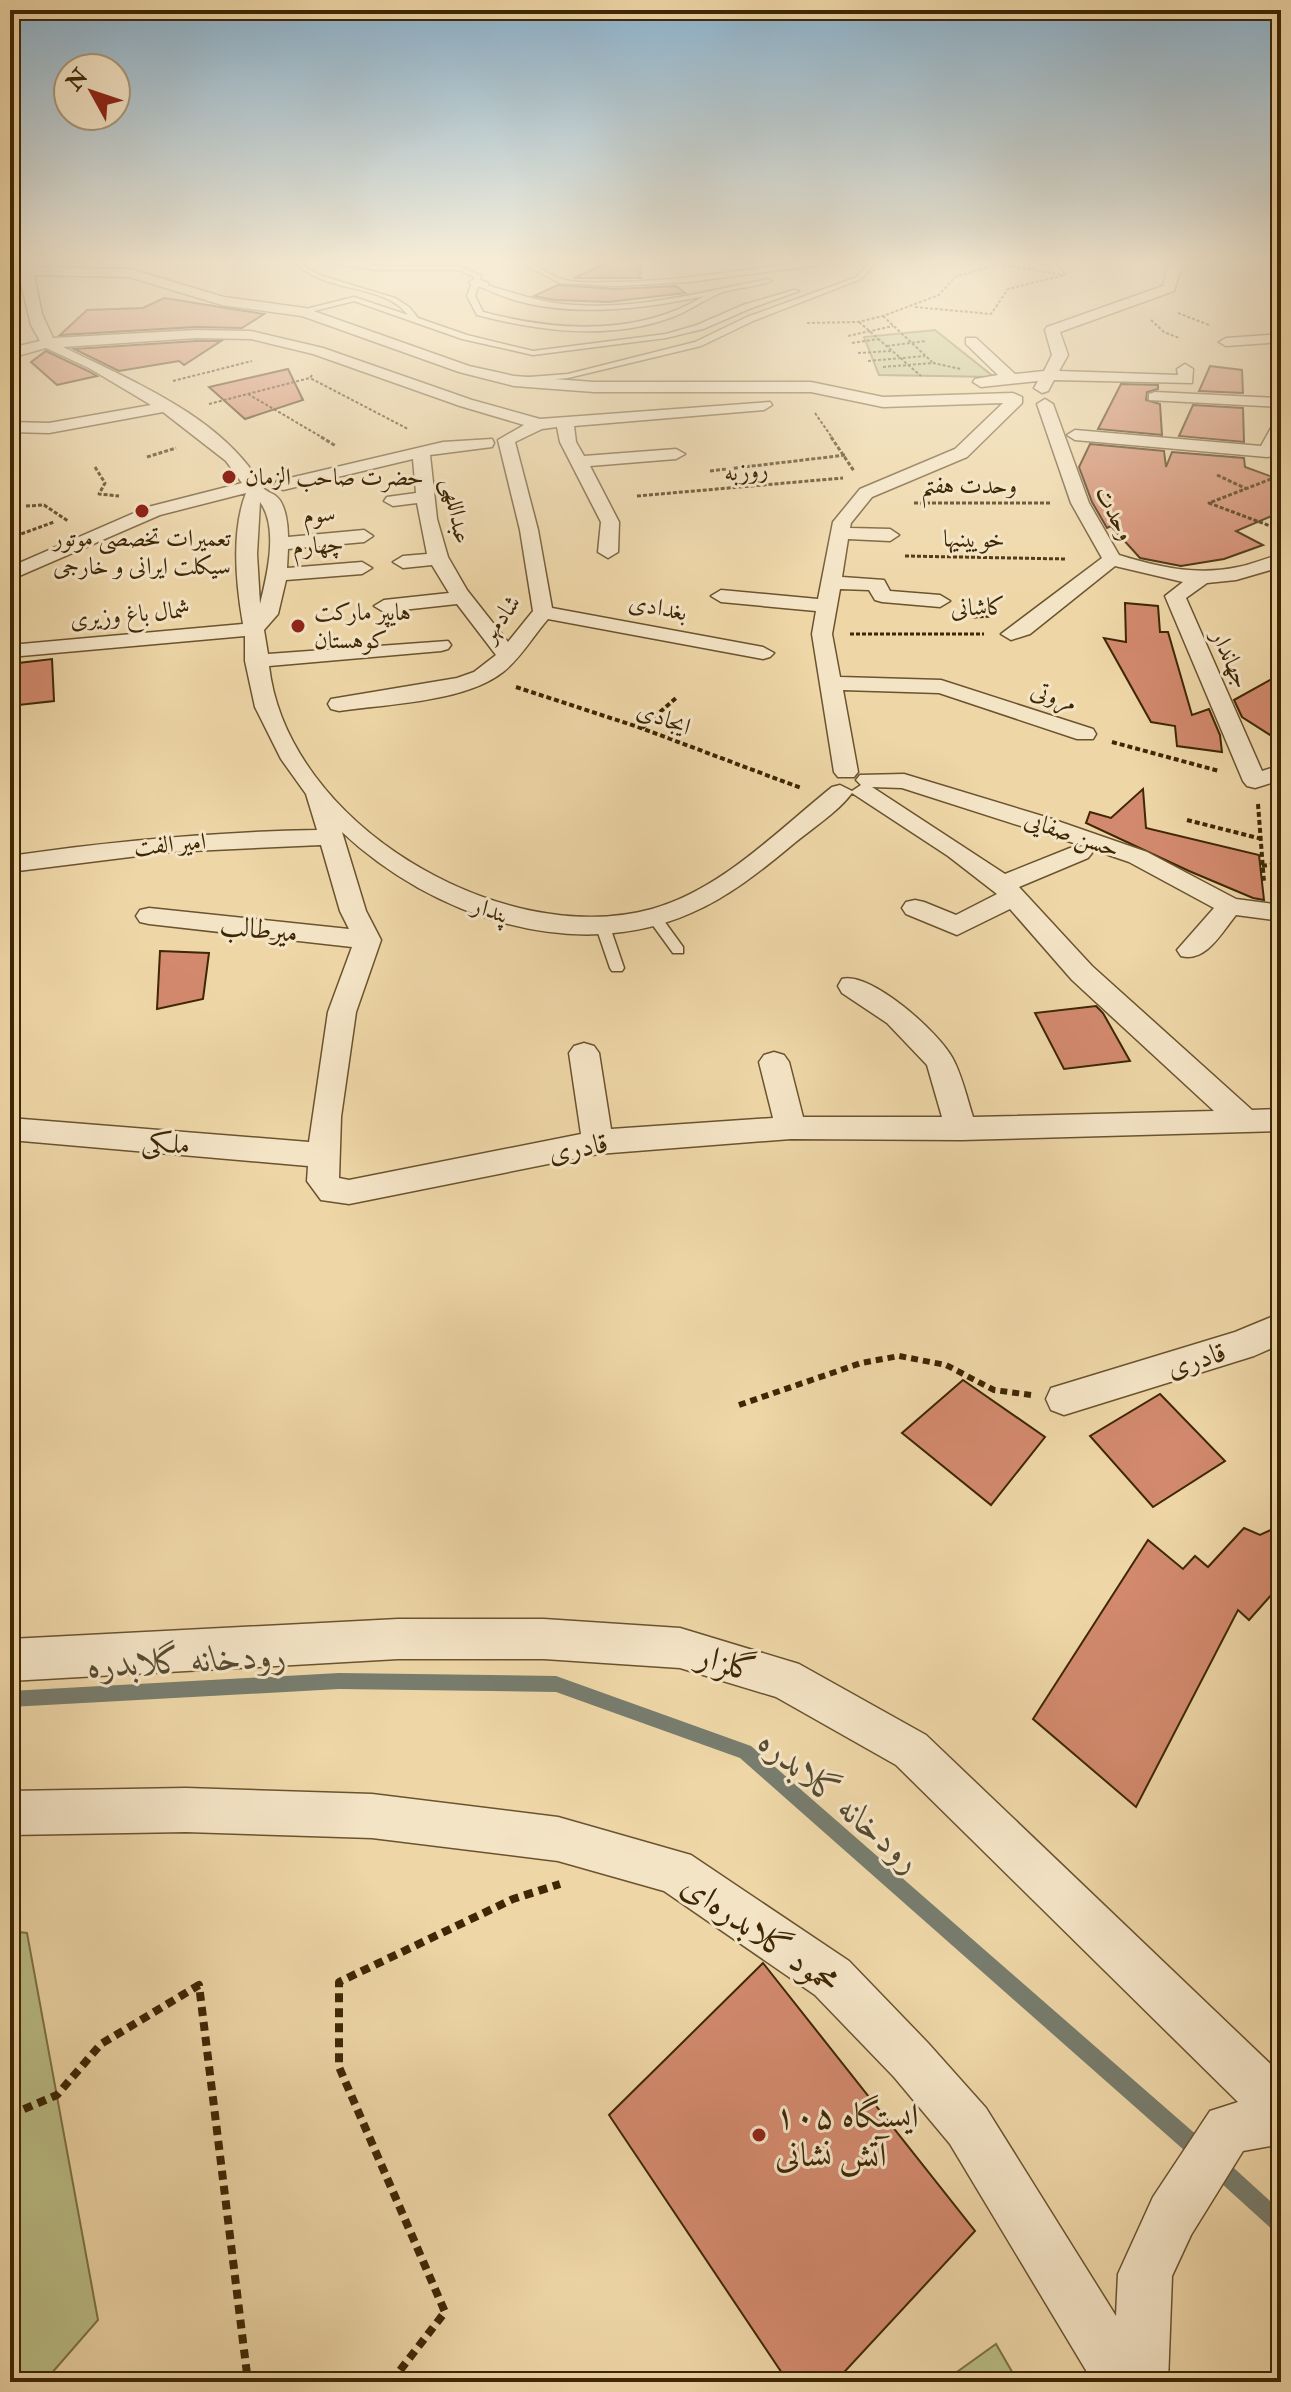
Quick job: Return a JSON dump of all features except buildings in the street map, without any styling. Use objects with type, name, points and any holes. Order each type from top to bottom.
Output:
[{"type":"street","points":[[99,370],[210,437],[245,471],[255,488],[271,501],[279,535],[277,575],[268,614],[254,629]]},
{"type":"street","points":[[371,370],[466,403],[539,424],[808,402],[883,402],[1186,380],[1185,370]]},
{"type":"street","points":[[467,370],[514,381],[594,387],[811,387],[883,402]]},
{"type":"street","points":[[994,370],[1013,393]]},
{"type":"street","points":[[1045,389],[1054,370]]},
{"type":"street","points":[[928,382],[993,382],[1013,393],[1045,389]]},
{"type":"street","name":"وحدت","points":[[1045,389],[1080,503],[1112,559],[1156,573],[1200,579]]},
{"type":"street","points":[[1013,393],[961,453],[866,493],[842,522],[822,634],[850,787],[957,851],[1008,890],[1082,973],[1245,1121]]},
{"type":"street","points":[[1144,397],[1276,403]]},
{"type":"street","points":[[10,427],[49,428],[169,410]]},
{"type":"street","points":[[565,423],[568,442],[610,522],[608,552]]},
{"type":"street","points":[[283,485],[443,447],[496,442],[539,424]]},
{"type":"street","points":[[1075,435],[1267,452],[1277,432],[1281,433]]},
{"type":"street","name":"شادمهر","points":[[339,704],[451,686],[482,676],[495,669],[543,612],[529,530],[496,442]]},
{"type":"street","name":"عبداللهی","points":[[421,452],[425,497],[439,559],[494,641],[507,654]]},
{"type":"street","points":[[583,468],[676,454]]},
{"type":"street","points":[[360,466],[363,486]]},
{"type":"street","points":[[583,468],[625,468]]},
{"type":"street","points":[[10,574],[154,511],[255,488]]},
{"type":"street","name":"پندار","points":[[255,488],[249,508],[249,614],[265,704],[284,748],[349,828],[429,885],[487,911],[524,922],[602,924],[654,917],[702,897],[734,876],[850,787]]},
{"type":"street","points":[[393,501],[425,497]]},
{"type":"street","name":"سوم","points":[[279,535],[363,528]]},
{"type":"street","points":[[840,533],[890,535]]},
{"type":"street","points":[[403,562],[439,559]]},
{"type":"street","name":"کاشانی","points":[[1011,634],[1023,630],[1112,559]]},
{"type":"street","points":[[1200,579],[1281,560]]},
{"type":"street","name":"چهارم","points":[[277,575],[362,568]]},
{"type":"street","name":"جهاندار","points":[[1200,579],[1175,596],[1255,781]]},
{"type":"street","points":[[831,583],[877,584],[882,596],[900,597],[903,601],[940,601]]},
{"type":"street","points":[[721,596],[827,606]]},
{"type":"street","points":[[384,606],[465,597]]},
{"type":"street","name":"بغدادی","points":[[543,612],[763,653]]},
{"type":"street","name":"شمال باغ وزیری","points":[[10,651],[254,629]]},
{"type":"street","points":[[627,655],[644,631]]},
{"type":"street","points":[[256,661],[441,645]]},
{"type":"street","name":"مروتی","points":[[832,683],[941,687],[1085,734]]},
{"type":"street","points":[[1255,781],[1281,772]]},
{"type":"street","name":"حسن صفایی","points":[[850,787],[904,781],[1195,874],[1230,906],[1274,912]]},
{"type":"street","points":[[318,792],[353,911],[368,940]]},
{"type":"street","name":"امیر الفت","points":[[10,864],[76,853],[196,842],[332,837]]},
{"type":"street","points":[[915,908],[957,926],[1008,890],[1079,853]]},
{"type":"street","points":[[1191,950],[1230,906]]},
{"type":"street","name":"میرطالب","points":[[149,916],[368,940]]},
{"type":"street","name":"قادری","points":[[368,940],[342,1012],[323,1155],[323,1181],[332,1191],[349,1192],[598,1142],[791,1128],[961,1129],[1281,1120]]},
{"type":"street","points":[[852,986],[897,1016],[940,1061],[961,1129]]},
{"type":"street","points":[[584,1053],[598,1142]]},
{"type":"street","points":[[774,1062],[791,1128]]},
{"type":"street","name":"ملکی","points":[[10,1129],[323,1155]]},
{"type":"street","name":"قادری","points":[[1064,1399],[1242,1345],[1281,1328]]},
{"type":"street","name":"گلزار","points":[[10,1660],[398,1639],[544,1639],[680,1648],[784,1679],[911,1750],[1281,2109]]},
{"type":"street","name":"محمود گلابدره‌ای","points":[[10,1813],[186,1810],[372,1816],[558,1839],[675,1871],[832,1978],[911,2060],[968,2126],[1125,2382]]},
{"type":"street","points":[[1140,2382],[1145,2274],[1172,2216],[1228,2129],[1281,2119]]},
{"type":"lane","points":[[514,381],[568,376],[594,370]]},
{"type":"lane","points":[[654,917],[678,950]]},
{"type":"lane","points":[[602,924],[617,968]]},
{"type":"path","points":[[137,390],[219,370]]},
{"type":"path","points":[[310,378],[314,370]]},
{"type":"path","points":[[913,370],[928,382]]},
{"type":"path","points":[[963,370],[993,382]]},
{"type":"path","points":[[169,410],[310,378],[443,447]]},
{"type":"path","points":[[248,394],[360,466]]},
{"type":"path","points":[[710,471],[846,455],[808,402]]},
{"type":"path","name":"روزبه","points":[[637,496],[857,477],[846,455]]},
{"type":"path","points":[[95,467],[105,483],[99,494],[128,497],[154,511]]},
{"type":"path","points":[[1281,475],[1209,503],[1281,530]]},
{"type":"path","name":"وحدت هفتم","points":[[857,504],[1080,503]]},
{"type":"path","points":[[10,538],[63,519],[44,505],[26,506]]},
{"type":"path","name":"خویینیها","points":[[836,555],[1112,559]]},
{"type":"path","name":"کاشانی","points":[[822,634],[1011,634]]},
{"type":"path","name":"ایجادی","points":[[482,676],[641,728],[850,787]]},
{"type":"path","points":[[641,728],[676,698]]},
{"type":"path","name":"مروتی","points":[[1085,734],[1255,781]]},
{"type":"path","points":[[1255,781],[1262,866],[1281,863]]},
{"type":"path","points":[[1187,820],[1262,839]]},
{"type":"path","points":[[739,1405],[861,1363],[899,1356],[946,1365],[994,1390],[1064,1399]]},
{"type":"path","points":[[391,2382],[445,2312],[339,2067],[339,1982],[513,1899],[573,1879],[591,1849]]},
{"type":"path","points":[[10,2115],[57,2095],[101,2044],[199,1985],[248,2382]]},
{"type":"green space","points":[[877,370],[985,370],[994,377],[879,375]]},
{"type":"green space","points":[[10,1931],[27,1933],[98,2320],[44,2382],[10,2382]]},
{"type":"green space","points":[[996,2344],[1018,2382],[943,2382]]},
{"type":"waterway","name":"رودخانه گلابدره","points":[[10,1699],[339,1681],[556,1684],[745,1752],[1200,2151]]},
{"type":"waterway","name":"رودخانه گلابدره","points":[[1217,2166],[1281,2224]]},
{"type":"place","name":"حضرت صاحب الزمان","points":[[229,477]]},
{"type":"place","name":"تعمیرات تخصصی موتور سیکلت ایرانی و خارجی","points":[[142,511]]},
{"type":"place","name":"هایپر مارکت کوهستان","points":[[298,626]]},
{"type":"place","name":"ایستگاه ۱۰۵ آتش نشانی","points":[[759,2135]]}]
